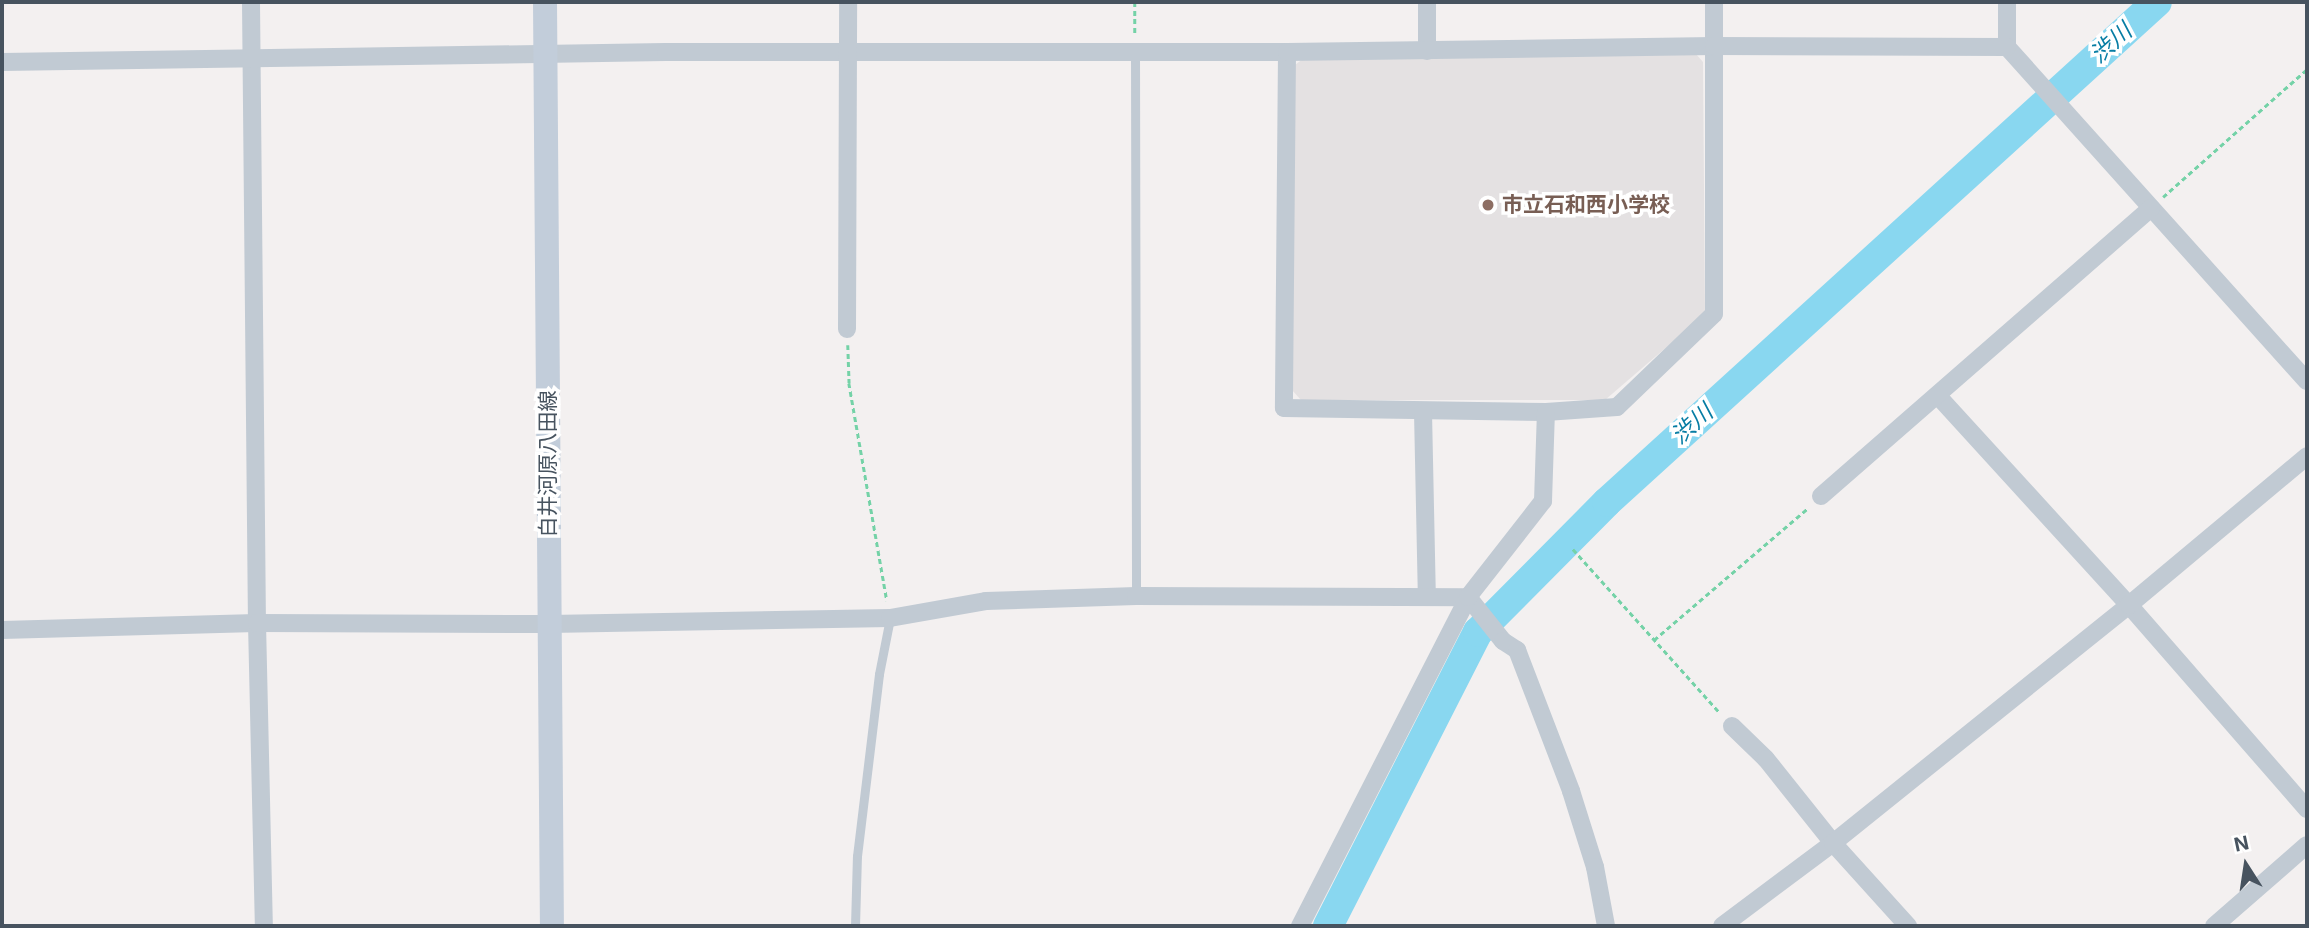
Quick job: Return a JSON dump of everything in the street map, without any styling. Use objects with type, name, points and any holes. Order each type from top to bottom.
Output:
[{"type":"main road","name":"白井河原八田線","points":[[545,2],[552,926]]},
{"type":"street","points":[[251,2],[257,623],[264,926]]},
{"type":"street","points":[[847,329],[848,2]]},
{"type":"street","points":[[1427,2],[1427,51]]},
{"type":"street","points":[[1287,52],[1284,408],[1546,412],[1617,407],[1714,314],[1714,2]]},
{"type":"street","points":[[2007,2],[2007,47],[2307,382]]},
{"type":"street","points":[[2,62],[666,51],[1287,52],[1714,46],[2007,47]]},
{"type":"street","points":[[1821,496],[2151,208]]},
{"type":"street","points":[[1938,396],[2129,605],[2307,809]]},
{"type":"street","points":[[1423,412],[1427,597]]},
{"type":"street","points":[[1300,926],[1472,604],[1543,501],[1546,412]]},
{"type":"street","points":[[1722,926],[1833,843],[2129,605],[2307,456]]},
{"type":"street","points":[[2,629],[257,623],[549,624],[890,618],[986,601],[1136,596],[1427,597],[1472,604],[1503,641],[1517,650],[1571,791],[1595,867],[1606,926]]},
{"type":"street","points":[[1732,726],[1766,759],[1833,843],[1908,926]]},
{"type":"street","points":[[2214,926],[2307,845]]},
{"type":"lane","points":[[1135,51],[1136,596]]},
{"type":"lane","points":[[855,926],[858,856],[879,674],[890,618]]},
{"type":"path","points":[[1135,2],[1135,51]]},
{"type":"path","points":[[2151,208],[2307,69]]},
{"type":"path","points":[[847,329],[849,383],[890,618]]},
{"type":"path","points":[[1654,640],[1821,496]]},
{"type":"path","points":[[1573,549],[1732,726]]},
{"type":"shaded area","points":[[1696,54],[1703,62],[1705,314],[1605,400],[1301,400],[1292,390],[1295,65],[1304,58]]},
{"type":"waterway","name":"渋川","points":[[1328,926],[1478,632],[1607,502],[2157,2]]},
{"type":"place","name":"市立石和西小学校","points":[[1488,205]]}]
